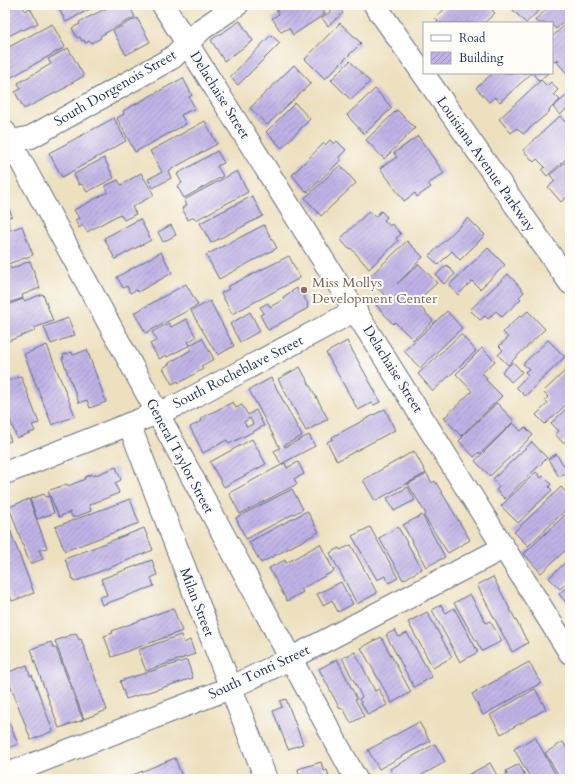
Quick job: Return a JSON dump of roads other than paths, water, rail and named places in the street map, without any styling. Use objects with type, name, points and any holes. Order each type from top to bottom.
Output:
[{"type":"street","name":"Delachaise Street","points":[[163,5],[356,310],[503,548],[570,653]]},
{"type":"street","name":"South Dorgenois Street","points":[[7,139],[31,137],[172,58],[202,29],[237,5]]},
{"type":"street","name":"Louisiana Avenue Parkway","points":[[375,5],[423,73]]},
{"type":"street","name":"Louisiana Avenue Parkway","points":[[423,74],[570,283]]},
{"type":"street","name":"General Taylor Street","points":[[7,139],[356,779]]},
{"type":"street","name":"South Rocheblave Street","points":[[5,473],[180,404],[356,310]]},
{"type":"street","name":"Milan Street","points":[[129,424],[266,779]]},
{"type":"street","name":"South Tonti Street","points":[[5,776],[230,688],[290,659],[503,548]]},
{"type":"place","name":"Miss Mollys Development Center","points":[[304,290]]}]
